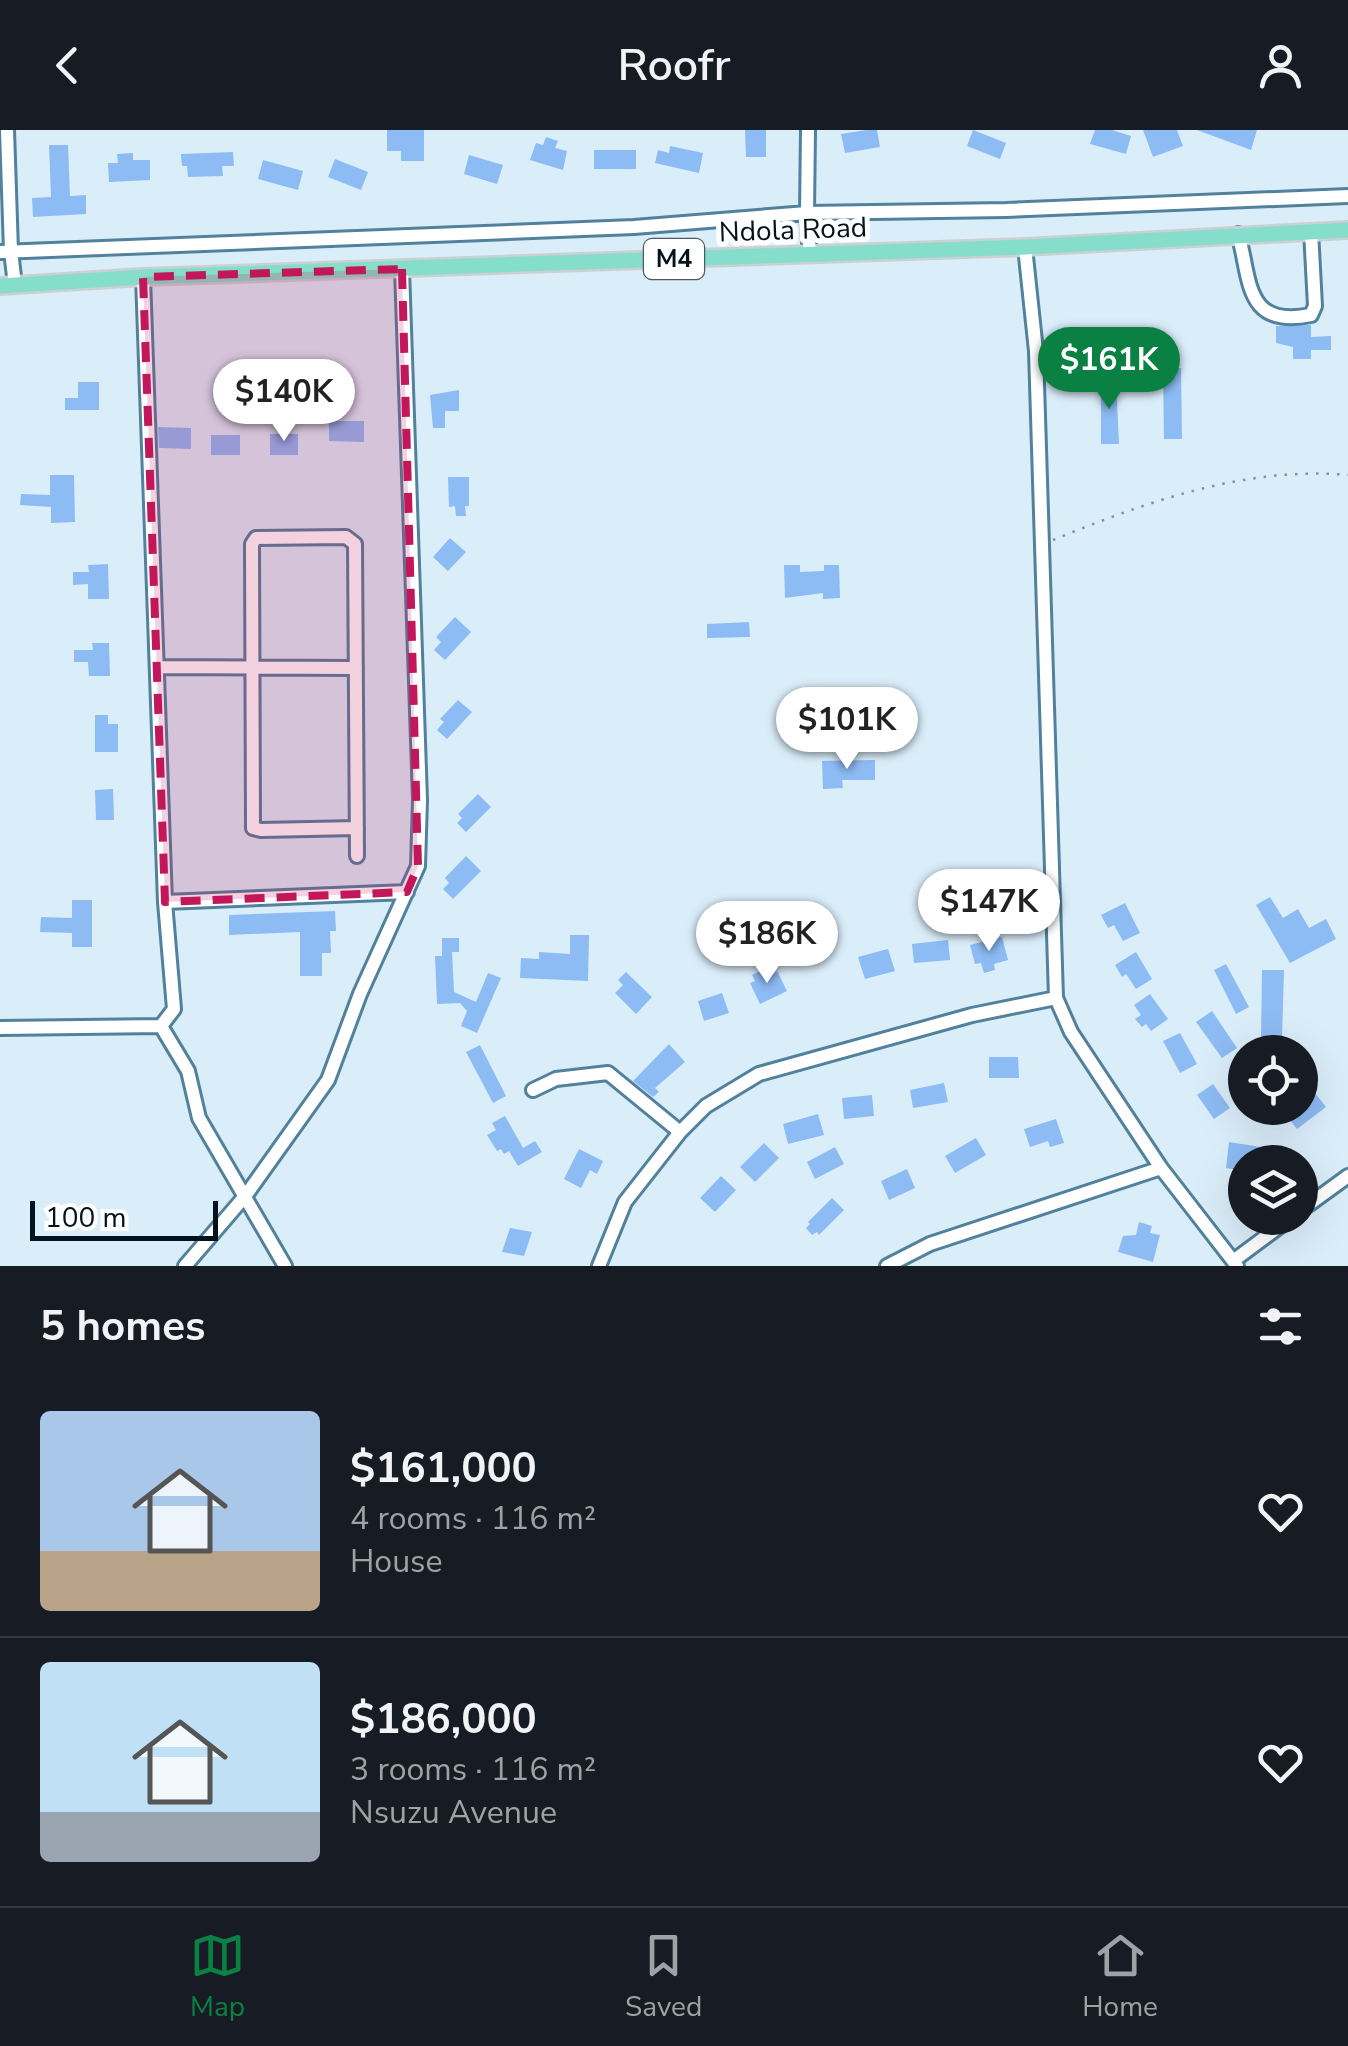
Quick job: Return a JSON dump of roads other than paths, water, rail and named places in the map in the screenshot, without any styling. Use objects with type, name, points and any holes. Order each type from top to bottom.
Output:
[{"type":"main road","name":"Ndola Road","points":[[8,286],[142,277],[1025,247],[1348,230]]},
{"type":"street","points":[[7,130],[8,286]]},
{"type":"street","points":[[808,130],[806,214],[810,254]]},
{"type":"street","points":[[5,252],[634,227],[806,214],[1348,196]]},
{"type":"street","points":[[1238,234],[1250,292],[1257,303],[1285,318],[1298,318],[1311,315],[1315,306],[1311,231]]},
{"type":"street","points":[[1025,247],[1036,350],[1056,998],[1070,1032],[1161,1168],[1235,1263],[1270,1235]]},
{"type":"street","points":[[186,1266],[246,1195],[328,1080],[360,994],[418,866],[420,800],[402,269]]},
{"type":"street","points":[[142,277],[165,902],[174,1010],[162,1026]]},
{"type":"street","points":[[356,828],[253,828],[252,544],[256,538],[346,537],[355,544],[357,856]]},
{"type":"street","points":[[156,666],[356,668]]},
{"type":"street","points":[[165,902],[407,892]]},
{"type":"street","points":[[599,1266],[625,1202],[680,1132],[706,1106],[759,1074],[937,1024],[1056,998]]},
{"type":"street","points":[[162,1026],[188,1071],[199,1118],[285,1266]]},
{"type":"street","points":[[0,1028],[162,1026]]},
{"type":"street","points":[[533,1090],[556,1080],[608,1073],[680,1132]]},
{"type":"street","points":[[886,1266],[930,1244],[1161,1168]]},
{"type":"street","points":[[1318,1198],[1348,1176]]}]
